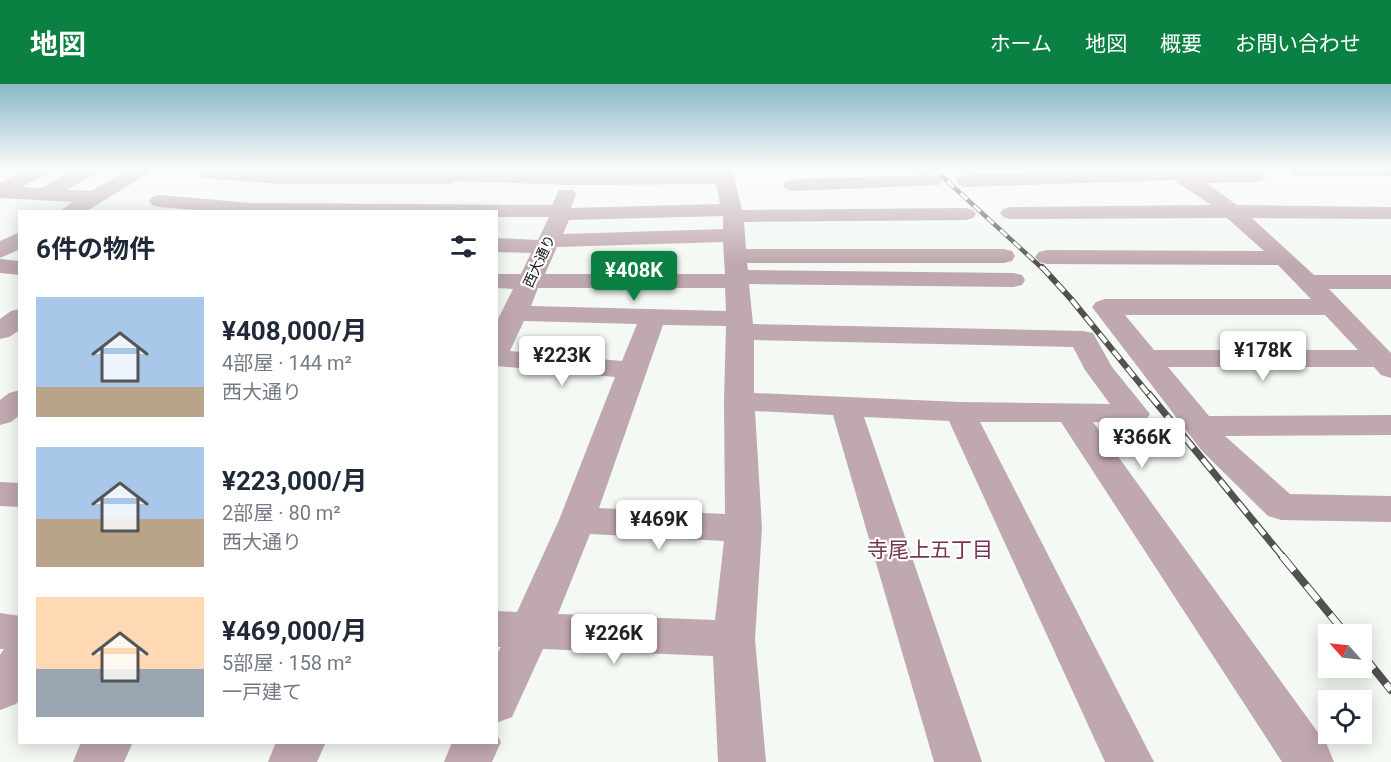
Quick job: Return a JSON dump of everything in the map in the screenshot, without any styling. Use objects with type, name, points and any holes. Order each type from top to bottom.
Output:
[{"type":"street","points":[[72,210],[89,201]]},
{"type":"street","points":[[159,201],[241,209],[347,210]]},
{"type":"street","name":"西大通り","points":[[503,330],[530,282],[564,201]]},
{"type":"street","points":[[728,201],[735,246],[740,325],[739,401],[744,528],[734,639],[742,762]]},
{"type":"street","points":[[798,201],[803,215]]},
{"type":"street","points":[[1165,201],[1179,211]]},
{"type":"street","points":[[1218,201],[1284,258],[1331,307],[1381,352]]},
{"type":"street","points":[[498,211],[560,212],[735,246],[1013,280]]},
{"type":"street","points":[[1010,213],[1230,211],[1391,213]]},
{"type":"street","points":[[498,281],[530,282],[735,246],[803,215],[966,214]]},
{"type":"street","points":[[0,228],[18,227]]},
{"type":"street","points":[[6,265],[18,244]]},
{"type":"street","points":[[498,245],[735,246],[1004,256]]},
{"type":"street","points":[[1047,257],[1284,258]]},
{"type":"street","points":[[1308,282],[1391,282]]},
{"type":"street","points":[[1331,307],[1105,307],[1214,444],[1281,507],[1391,509]]},
{"type":"street","points":[[0,331],[18,318]]},
{"type":"street","points":[[498,694],[513,630],[577,520],[652,318]]},
{"type":"street","points":[[503,330],[652,318],[740,325],[1083,339],[1100,370],[1134,414],[960,412],[739,401]]},
{"type":"street","points":[[1145,358],[1381,352]]},
{"type":"street","points":[[498,358],[631,370]]},
{"type":"street","points":[[846,408],[958,762]]},
{"type":"street","points":[[960,412],[1130,762]]},
{"type":"street","points":[[1070,412],[1310,762]]},
{"type":"street","points":[[1199,426],[1391,425]]},
{"type":"street","points":[[0,494],[18,495]]},
{"type":"street","points":[[577,520],[744,528]]},
{"type":"street","points":[[513,630],[734,639]]},
{"type":"street","points":[[0,631],[18,634]]},
{"type":"street","points":[[0,690],[18,665]]},
{"type":"street","points":[[97,762],[108,744]]},
{"type":"street","points":[[292,762],[301,744]]},
{"type":"street","points":[[468,762],[476,744]]},
{"type":"railway","points":[[968,201],[1043,269]]},
{"type":"railway","points":[[1042,267],[1150,396]]},
{"type":"railway","points":[[1149,394],[1283,557]]},
{"type":"railway","points":[[1282,556],[1338,624]]},
{"type":"railway","points":[[1372,666],[1391,690]]},
{"type":"district","name":"寺尾上五丁目","points":[[930,550]]}]
